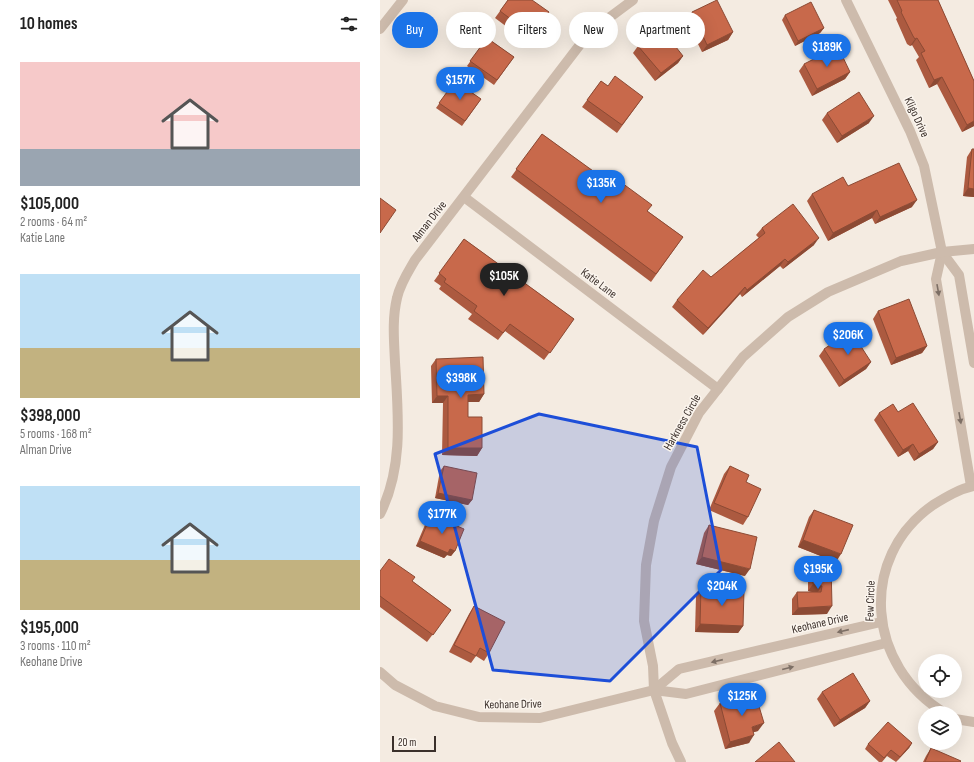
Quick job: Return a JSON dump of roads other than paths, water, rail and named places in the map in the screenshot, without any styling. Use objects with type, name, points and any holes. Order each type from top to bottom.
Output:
[{"type":"street","points":[[380,29],[403,0]]},
{"type":"street","name":"Alman Drive","points":[[380,514],[392,482],[398,444],[393,333],[397,296],[404,278],[415,260],[582,42],[598,26],[634,0]]},
{"type":"street","name":"Kligo Drive","points":[[846,0],[910,131],[924,166],[942,252],[936,279],[973,486]]},
{"type":"street","name":"Katie Lane","points":[[464,197],[718,390]]},
{"type":"street","name":"Harkness Circle","points":[[682,762],[672,743],[654,690],[653,666],[644,621],[646,566],[654,520],[671,467],[699,413],[743,357],[788,317],[828,292],[901,261],[942,252],[974,249]]},
{"type":"street","name":"Kligo Drive","points":[[942,252],[959,275],[974,363]]},
{"type":"street","name":"Few Circle","points":[[933,706],[904,678],[886,643],[881,622],[882,583],[894,548],[918,515],[949,494],[973,486]]},
{"type":"street","name":"Keohane Drive","points":[[654,690],[680,669],[881,622]]},
{"type":"street","name":"Keohane Drive","points":[[380,672],[395,685],[435,706],[479,717],[540,718],[654,690],[686,694],[886,643]]},
{"type":"street","points":[[962,719],[974,722]]}]
